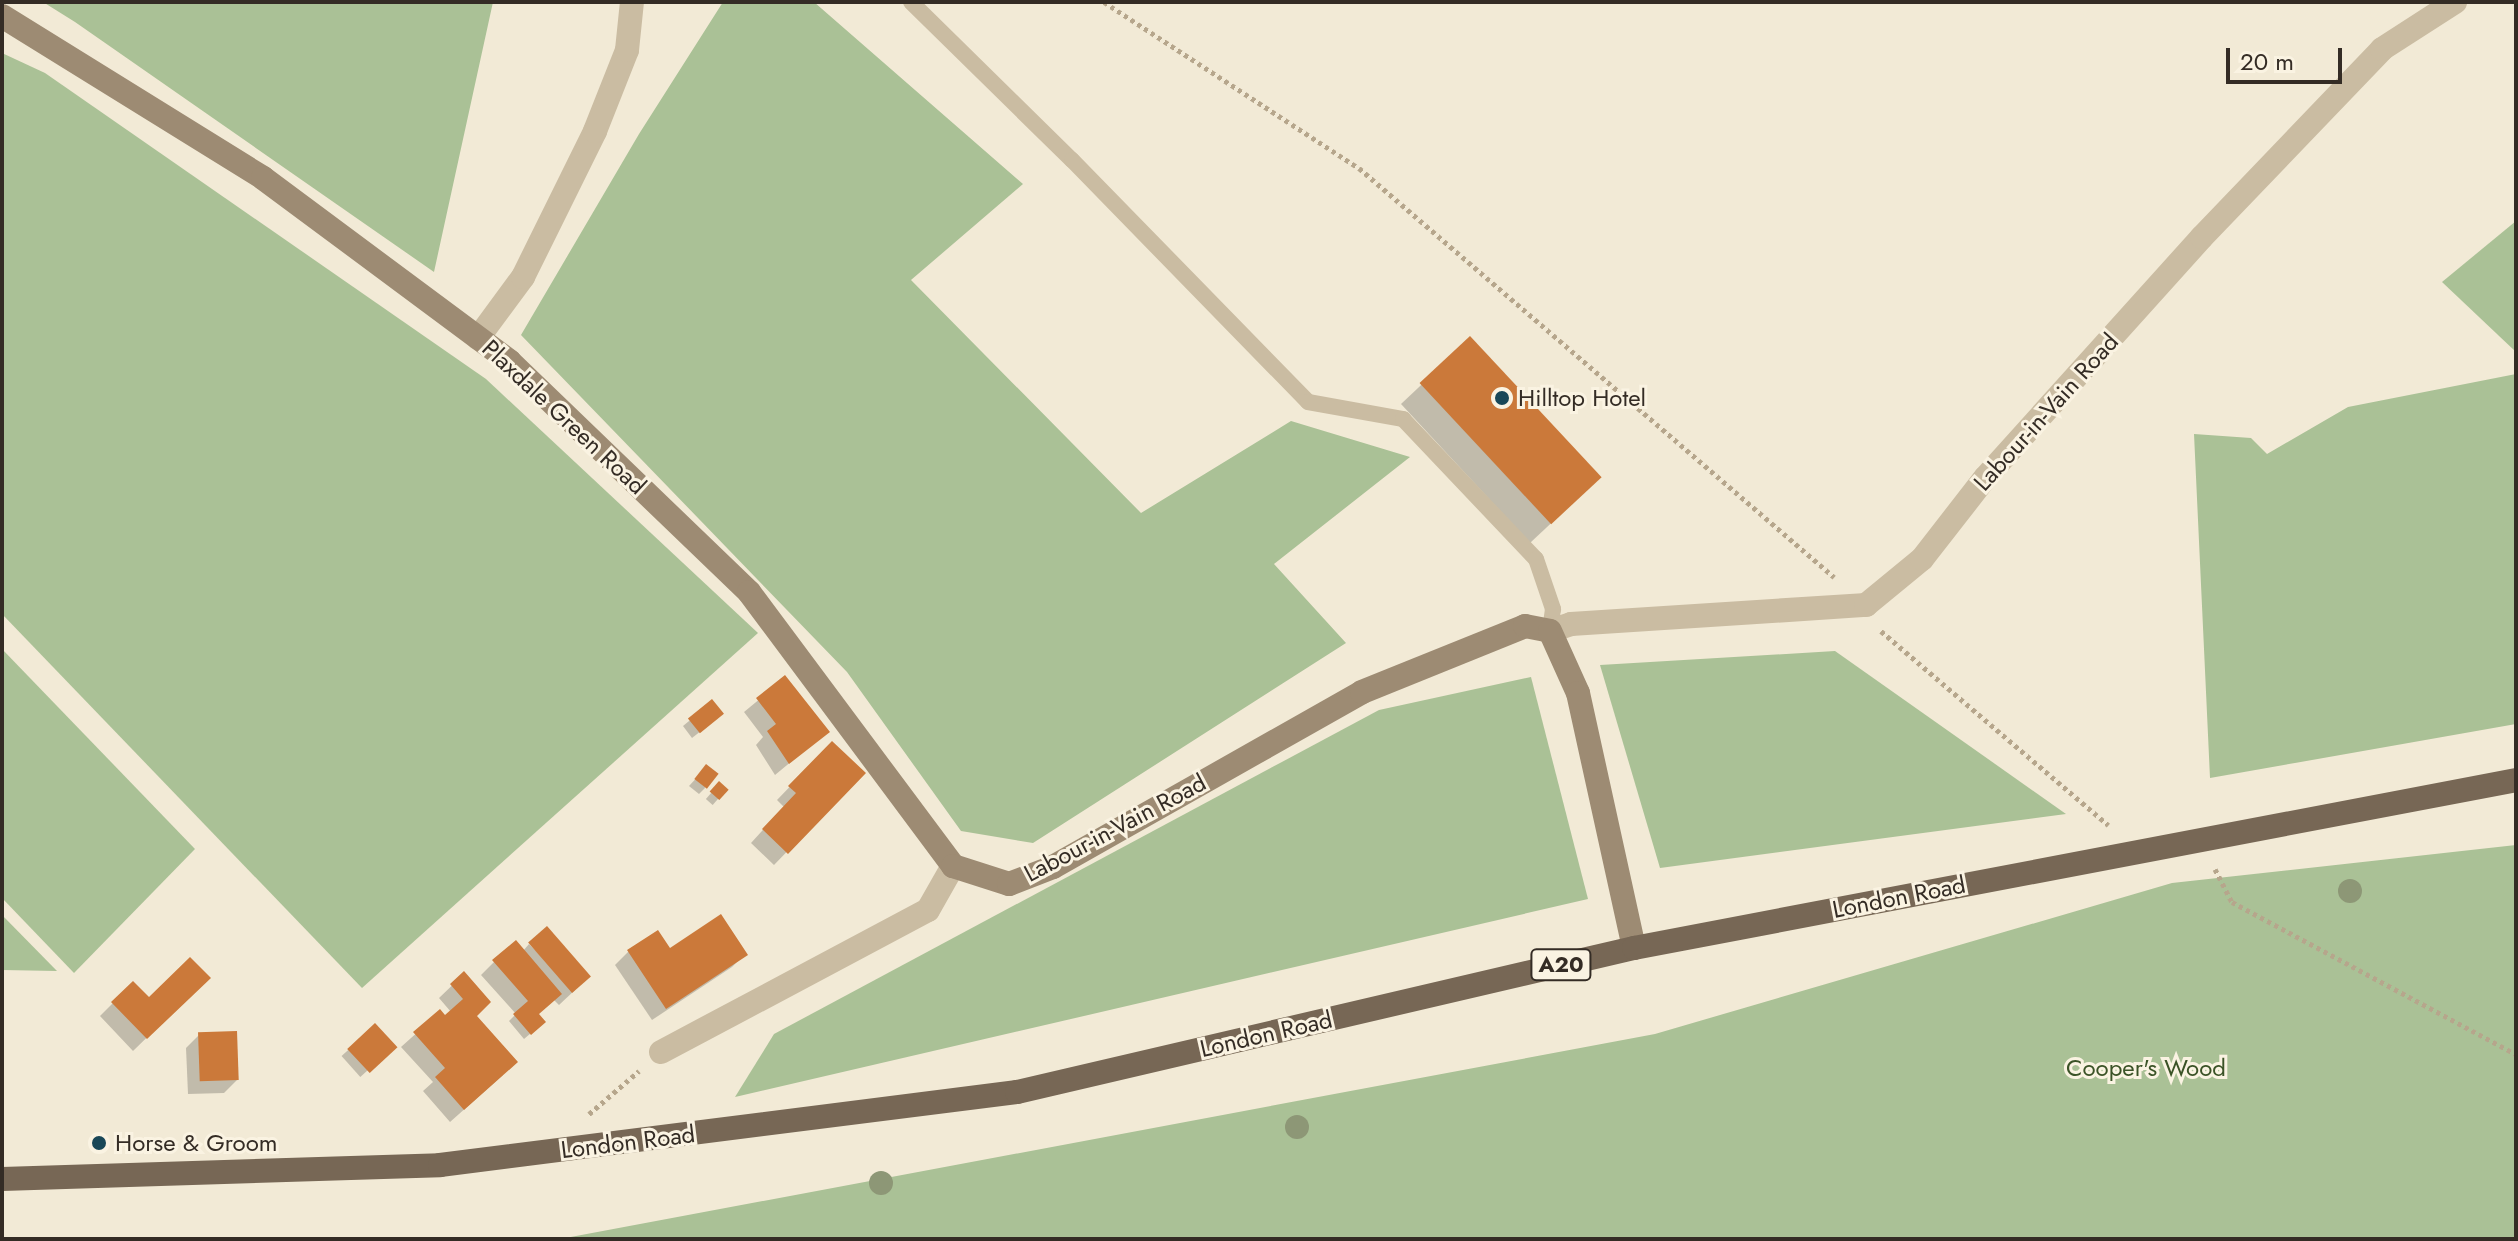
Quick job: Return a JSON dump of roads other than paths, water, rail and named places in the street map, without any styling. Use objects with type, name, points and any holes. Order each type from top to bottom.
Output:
[{"type":"main road","name":"London Road","points":[[2,1179],[440,1165],[1017,1092],[1634,948],[2516,780]]},
{"type":"street","points":[[478,338],[523,277],[595,131],[627,50],[632,2]]},
{"type":"street","name":"Labour-in-Vain Road","points":[[953,866],[1009,884],[1053,867],[1362,692],[1525,626],[1550,631],[1571,624],[1866,605],[1922,559],[1985,478],[2382,49],[2455,2]]},
{"type":"street","name":"Plaxdale Green Road","points":[[2,16],[263,178],[509,361],[749,592],[953,866]]},
{"type":"street","points":[[1550,631],[1578,693],[1634,948]]},
{"type":"street","points":[[661,1052],[928,910],[953,866]]},
{"type":"lane","points":[[911,2],[1072,160],[1308,402],[1403,419],[1536,559],[1553,609],[1550,631]]},
{"type":"place","name":"Hilltop Hotel","points":[[1502,398]]},
{"type":"place","name":"Horse & Groom","points":[[99,1143]]},
{"type":"park label","name":"Cooper's Wood","points":[[2146,1068]]}]
